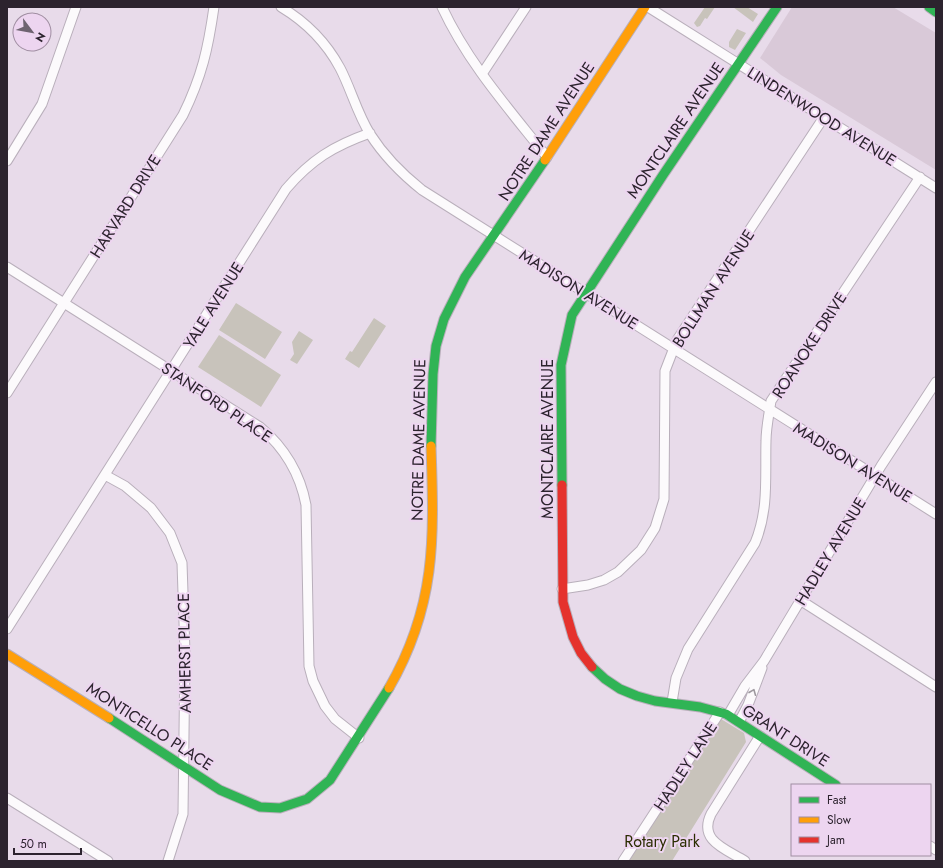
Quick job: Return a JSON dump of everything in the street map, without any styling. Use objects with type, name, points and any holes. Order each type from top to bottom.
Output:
[{"type":"street","points":[[7,161],[42,104],[76,7]]},
{"type":"street","name":"HARVARD DRIVE","points":[[7,393],[183,115],[202,71],[208,50],[214,7]]},
{"type":"street","name":"MADISON AVENUE","points":[[281,7],[304,23],[330,52],[340,68],[370,133],[380,148],[407,178],[422,190],[936,514]]},
{"type":"street","points":[[442,7],[461,43],[482,74],[547,157]]},
{"type":"street","points":[[482,74],[526,7]]},
{"type":"street","name":"LINDENWOOD AVENUE","points":[[647,7],[936,188]]},
{"type":"street","name":"NOTRE DAME AVENUE","points":[[282,808],[303,802],[320,791],[330,780],[358,738],[402,665],[420,620],[426,596],[431,548],[431,405],[434,360],[444,318],[470,269],[647,7]]},
{"type":"street","name":"MONTCLAIRE AVENUE","points":[[724,714],[672,702],[648,700],[626,692],[612,684],[590,666],[580,653],[568,627],[564,611],[562,589],[561,365],[567,332],[572,315],[585,293],[777,7]]},
{"type":"street","points":[[928,7],[936,12]]},
{"type":"street","name":"BOLLMAN AVENUE","points":[[562,589],[588,585],[604,580],[618,572],[642,550],[655,528],[664,499],[664,378],[668,360],[677,340],[824,117]]},
{"type":"street","name":"YALE AVENUE","points":[[7,629],[286,189],[313,161],[328,151],[370,133]]},
{"type":"street","name":"ROANOKE DRIVE","points":[[672,702],[676,678],[688,649],[755,542],[760,530],[766,500],[766,442],[770,410],[774,397],[920,178]]},
{"type":"street","name":"STANFORD PLACE","points":[[7,267],[260,427],[280,446],[297,473],[303,489],[306,506],[309,666],[313,681],[325,706],[335,719],[358,738]]},
{"type":"street","name":"HADLEY AVENUE","points":[[724,714],[764,661],[876,476],[936,382]]},
{"type":"street","name":"AMHERST PLACE","points":[[105,475],[125,486],[151,508],[170,532],[182,564],[185,653],[185,767],[183,814],[168,861]]},
{"type":"street","points":[[800,600],[936,687]]},
{"type":"street","name":"MONTICELLO PLACE","points":[[7,654],[185,767],[247,803],[261,807],[282,808]]},
{"type":"street","name":"HADLEY AVENUE","points":[[739,722],[758,681],[764,661]]},
{"type":"street","name":"GRANT DRIVE","points":[[724,714],[739,722],[834,784]]},
{"type":"street","name":"HADLEY LANE","points":[[623,861],[724,714]]},
{"type":"street","points":[[745,861],[713,840],[707,832],[707,828],[711,814],[760,736]]},
{"type":"street","points":[[7,798],[108,861]]},
{"type":"shaded area","points":[[792,7],[893,7],[936,33],[936,170],[781,75],[760,58]]},
{"type":"green space","points":[[705,7],[715,7],[707,19],[705,18],[700,26],[697,27],[694,23]]},
{"type":"green space","points":[[733,7],[747,7],[758,14],[753,22]]},
{"type":"green space","points":[[737,29],[746,33],[735,50],[729,47],[729,42]]},
{"type":"green space","points":[[236,303],[282,332],[265,359],[219,330]]},
{"type":"green space","points":[[374,318],[386,326],[359,368],[345,359],[350,351],[352,352]]},
{"type":"green space","points":[[299,331],[313,340],[297,364],[290,360],[294,354],[292,342]]},
{"type":"green space","points":[[219,335],[281,375],[261,407],[198,367]]},
{"type":"green space","name":"Rotary Park","points":[[721,719],[744,733],[746,742],[672,861],[628,861],[716,723]]},
{"type":"traffic: fast","points":[[562,485],[561,365],[572,315],[663,175],[777,7]]},
{"type":"traffic: fast","points":[[929,7],[936,12]]},
{"type":"traffic: fast","points":[[431,446],[433,374],[436,346],[444,319],[465,277],[545,160]]},
{"type":"traffic: fast","points":[[592,667],[605,679],[620,689],[637,696],[655,701],[700,707],[726,714],[834,784]]},
{"type":"traffic: fast","points":[[109,718],[220,790],[260,807],[280,808],[307,799],[330,780],[389,688]]},
{"type":"traffic: slow","points":[[545,160],[645,7]]},
{"type":"traffic: slow","points":[[389,688],[405,658],[416,628],[424,599],[432,541],[431,446]]},
{"type":"traffic: slow","points":[[7,654],[109,718]]},
{"type":"traffic: jam","points":[[562,485],[563,602],[573,637],[581,653],[592,667]]}]
